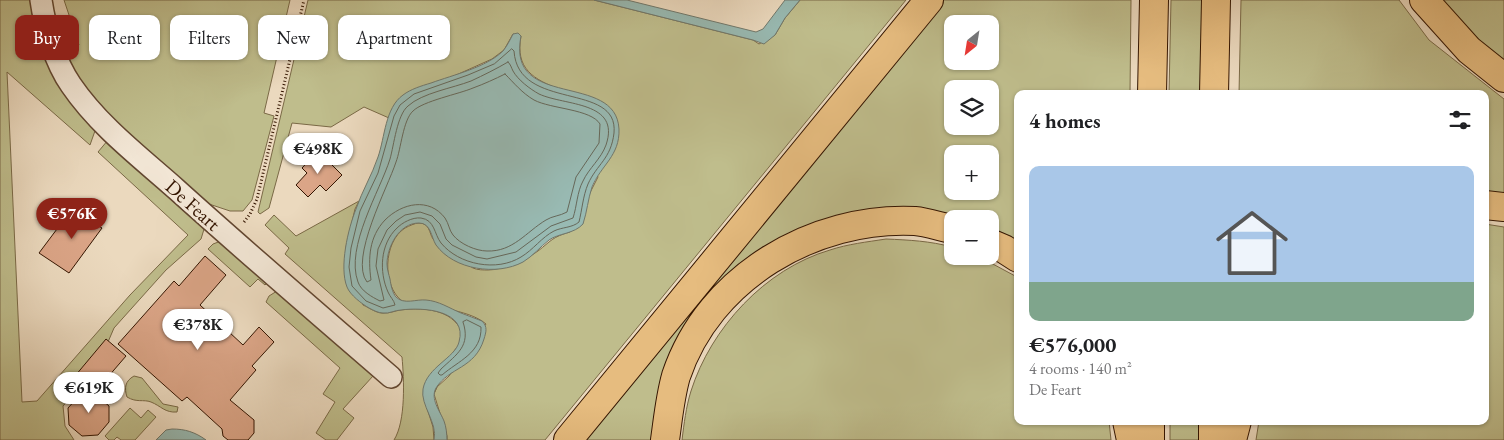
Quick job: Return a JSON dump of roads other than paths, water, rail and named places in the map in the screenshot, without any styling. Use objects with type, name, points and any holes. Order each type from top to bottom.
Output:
[{"type":"highway","points":[[568,440],[929,0]]},
{"type":"highway","points":[[1152,90],[1154,0]]},
{"type":"highway","points":[[1214,90],[1216,0]]},
{"type":"highway","points":[[1424,0],[1469,50],[1504,78]]},
{"type":"highway","points":[[1489,205],[1504,207]]},
{"type":"highway","points":[[665,440],[676,376],[700,327],[716,305],[754,270],[793,246],[835,230],[860,225],[916,221],[944,227]]},
{"type":"highway","points":[[999,247],[1014,255]]},
{"type":"highway","points":[[1128,425],[1131,440]]},
{"type":"highway","points":[[1150,425],[1150,440]]},
{"type":"highway","points":[[1213,425],[1213,440]]},
{"type":"highway","points":[[1232,440],[1236,425]]},
{"type":"street","name":"De Feart","points":[[41,0],[47,27],[70,84],[98,119],[230,238],[391,377]]},
{"type":"water","points":[[594,0],[627,0],[756,32],[763,29],[785,0],[800,0],[785,18],[775,35],[764,44]]},
{"type":"water","points":[[518,33],[521,36],[521,59],[530,74],[545,83],[600,101],[613,111],[619,129],[618,138],[613,153],[592,187],[583,224],[575,230],[549,240],[523,262],[501,269],[477,268],[465,265],[444,253],[436,245],[426,225],[419,223],[406,227],[396,237],[389,250],[387,264],[396,297],[403,301],[422,300],[444,305],[482,321],[486,327],[484,339],[475,356],[441,381],[434,392],[436,405],[445,423],[447,440],[434,440],[434,427],[424,401],[423,389],[430,375],[456,348],[459,342],[460,331],[457,323],[442,313],[431,310],[410,309],[381,313],[360,302],[347,287],[345,279],[344,259],[348,237],[358,202],[378,157],[386,123],[392,107],[397,101],[413,89],[488,62],[503,51],[513,34]]},
{"type":"water","points":[[166,430],[190,432],[206,440],[156,440]]}]
